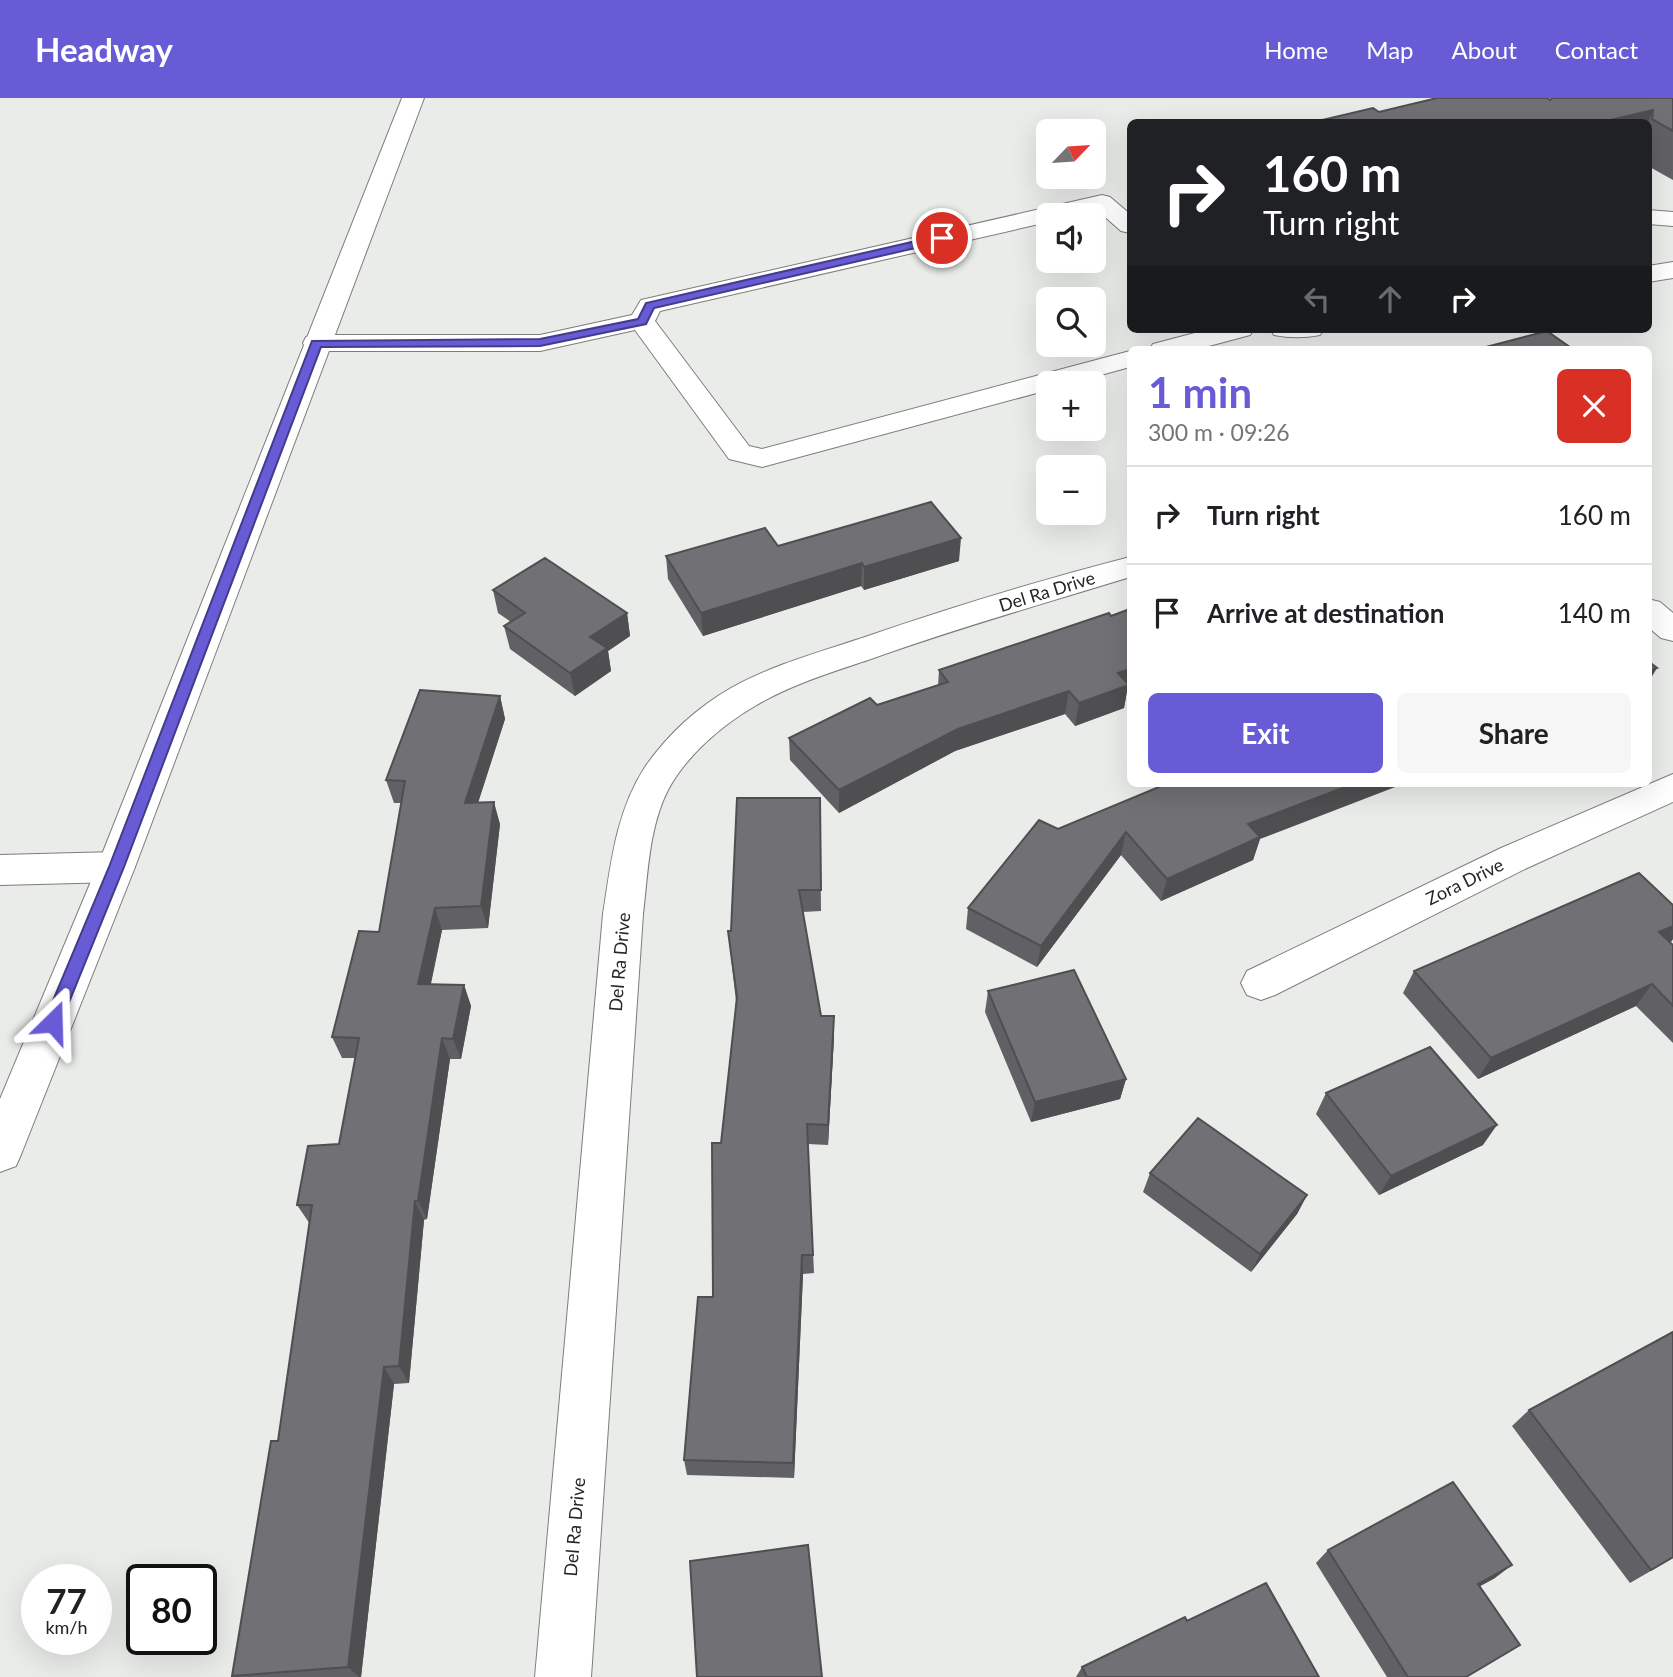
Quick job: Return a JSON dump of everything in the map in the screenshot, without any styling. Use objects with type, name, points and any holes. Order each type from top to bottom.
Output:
[{"type":"main road","points":[[0,1152],[116,867],[316,343],[413,98]]},
{"type":"main road","points":[[642,321],[650,306],[1112,196],[1127,221]]},
{"type":"main road","points":[[1652,217],[1673,219]]},
{"type":"main road","points":[[1652,273],[1673,270]]},
{"type":"main road","points":[[316,343],[540,342],[642,321]]},
{"type":"main road","points":[[642,321],[739,453],[762,458],[1127,360]]},
{"type":"main road","points":[[1178,346],[1226,333]]},
{"type":"main road","name":"Del Ra Drive","points":[[563,1677],[623,914],[635,835],[650,790],[683,745],[712,718],[744,697],[804,670],[900,636],[1127,568]]},
{"type":"main road","points":[[1652,613],[1673,630]]},
{"type":"main road","name":"Zora Drive","points":[[1261,983],[1514,858],[1673,787]]},
{"type":"main road","points":[[0,870],[116,867]]},
{"type":"building","points":[[1437,98],[1673,98],[1673,131],[1652,119],[1653,110],[1615,119],[1327,119],[1373,108],[1379,112]]},
{"type":"building","points":[[1539,333],[1550,333],[1568,346],[1490,346]]},
{"type":"building","points":[[931,502],[961,538],[864,567],[862,563],[701,613],[666,556],[765,528],[778,546]]},
{"type":"building","points":[[545,558],[627,613],[590,637],[607,648],[570,673],[504,626],[525,613],[493,590]]},
{"type":"building","points":[[1127,610],[1127,670],[1118,673],[1127,686],[1079,703],[1069,691],[958,729],[839,790],[789,738],[870,698],[877,705],[948,682],[939,670],[1109,613],[1111,616]]},
{"type":"building","points":[[420,690],[500,696],[465,803],[494,802],[481,906],[435,908],[418,984],[464,985],[453,1039],[442,1038],[418,1201],[415,1201],[399,1366],[384,1367],[348,1667],[232,1676],[271,1441],[278,1441],[312,1205],[297,1205],[308,1146],[339,1144],[359,1038],[332,1037],[359,931],[379,932],[405,781],[386,780]]},
{"type":"building","points":[[1159,787],[1345,787],[1248,824],[1260,837],[1167,879],[1126,832],[1041,946],[968,908],[1039,820],[1058,829]]},
{"type":"building","points":[[737,798],[820,798],[821,890],[799,890],[821,1016],[834,1016],[828,1125],[807,1124],[813,1255],[802,1255],[793,1463],[684,1460],[698,1297],[713,1297],[712,1143],[721,1143],[737,997],[728,931],[731,931]]},
{"type":"building","points":[[1639,873],[1673,905],[1673,926],[1659,932],[1673,945],[1673,1006],[1652,984],[1491,1058],[1414,971]]},
{"type":"building","points":[[1074,970],[1126,1079],[1035,1102],[988,991]]},
{"type":"building","points":[[1430,1047],[1497,1125],[1391,1176],[1326,1093]]},
{"type":"building","points":[[1198,1118],[1307,1195],[1260,1254],[1150,1173]]},
{"type":"building","points":[[1673,1332],[1673,1557],[1651,1570],[1529,1410]]},
{"type":"building","points":[[1453,1482],[1512,1565],[1478,1584],[1520,1645],[1466,1677],[1408,1677],[1328,1550]]},
{"type":"building","points":[[808,1545],[822,1677],[697,1677],[690,1561]]},
{"type":"building","points":[[1266,1583],[1319,1677],[1087,1677],[1082,1667],[1185,1617],[1187,1621]]},
{"type":"route","points":[[53,1022],[116,867],[316,343],[561,340],[642,321],[650,306],[942,238]]}]
